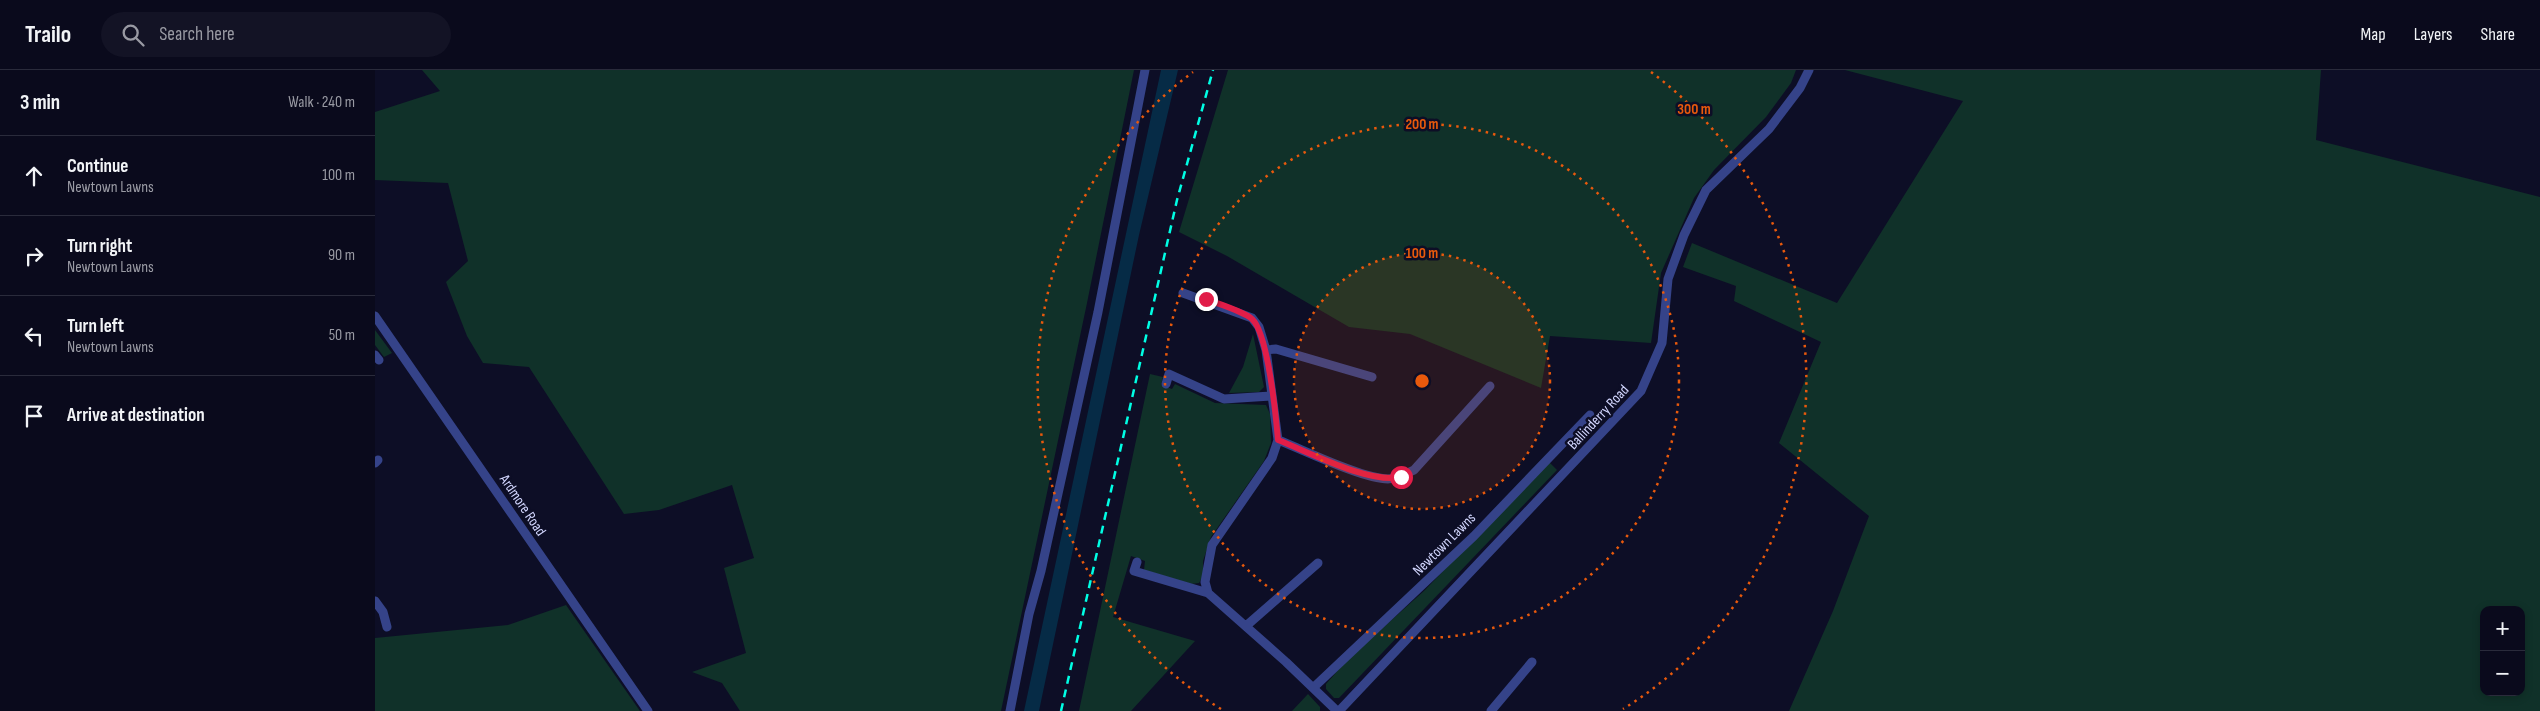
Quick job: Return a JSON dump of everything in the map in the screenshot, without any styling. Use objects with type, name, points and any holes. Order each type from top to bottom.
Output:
[{"type":"street","points":[[1009,711],[1098,312],[1145,70]]},
{"type":"street","name":"Ballinderry Road","points":[[1338,711],[1641,391],[1661,343],[1668,279],[1684,235],[1706,190],[1769,129],[1800,88],[1809,70]]},
{"type":"street","points":[[1183,293],[1206,299],[1252,318],[1259,327],[1266,350],[1278,440],[1271,458],[1212,545],[1205,582],[1207,593]]},
{"type":"street","name":"Ardmore Road","points":[[375,316],[648,711]]},
{"type":"street","points":[[1266,350],[1276,350],[1372,377]]},
{"type":"street","points":[[1166,384],[1169,374],[1224,399],[1271,396]]},
{"type":"street","points":[[1278,440],[1361,473],[1388,479],[1401,477],[1414,470],[1490,386]]},
{"type":"street","name":"Newtown Lawns","points":[[1313,688],[1474,536],[1590,416]]},
{"type":"street","points":[[1137,562],[1134,571],[1207,593],[1338,711]]},
{"type":"street","points":[[1245,626],[1318,563]]},
{"type":"street","points":[[375,601],[383,612],[387,627]]},
{"type":"street","points":[[1491,711],[1532,662]]},
{"type":"green space","points":[[422,70],[1134,70],[1001,711],[740,711],[722,683],[692,672],[746,653],[724,568],[754,558],[732,485],[659,510],[624,514],[529,367],[483,363],[467,336],[446,282],[468,261],[448,183],[375,180],[375,112],[440,91]]},
{"type":"green space","points":[[1228,70],[1796,70],[1791,83],[1766,117],[1714,170],[1694,198],[1661,273],[1651,343],[1550,336],[1541,388],[1410,334],[1349,327],[1227,256],[1179,232]]},
{"type":"green space","points":[[1845,70],[2321,70],[2316,140],[2540,197],[2540,711],[1789,711],[1833,611],[1869,516],[1779,443],[1821,342],[1734,301],[1736,286],[1683,267],[1692,243],[1837,303],[1963,101]]},
{"type":"green space","points":[[375,330],[392,353],[384,357],[375,345]]},
{"type":"green space","points":[[1253,334],[1264,387],[1259,392],[1229,393],[1243,367]]},
{"type":"green space","points":[[1150,374],[1163,377],[1161,385],[1172,389],[1175,384],[1215,403],[1266,405],[1270,414],[1271,443],[1264,461],[1211,537],[1203,561],[1203,576],[1199,583],[1191,584],[1144,570],[1145,561],[1131,556],[1113,617],[1195,641],[1131,711],[1079,711]]},
{"type":"green space","points":[[1549,462],[1557,470],[1339,698],[1334,698],[1326,689],[1326,684],[1348,659],[1424,591]]},
{"type":"green space","points":[[566,605],[640,711],[375,711],[375,638],[508,625]]},
{"type":"green space","points":[[1308,694],[1320,707],[1320,711],[1292,711]]},
{"type":"water","points":[[1161,70],[1178,70],[1139,235],[1039,711],[1024,711]]},
{"type":"railway","points":[[1061,711],[1177,200],[1213,70]]},
{"type":"route","points":[[1206,299],[1252,318],[1259,327],[1266,350],[1278,440],[1361,473],[1388,479],[1401,477]]}]
